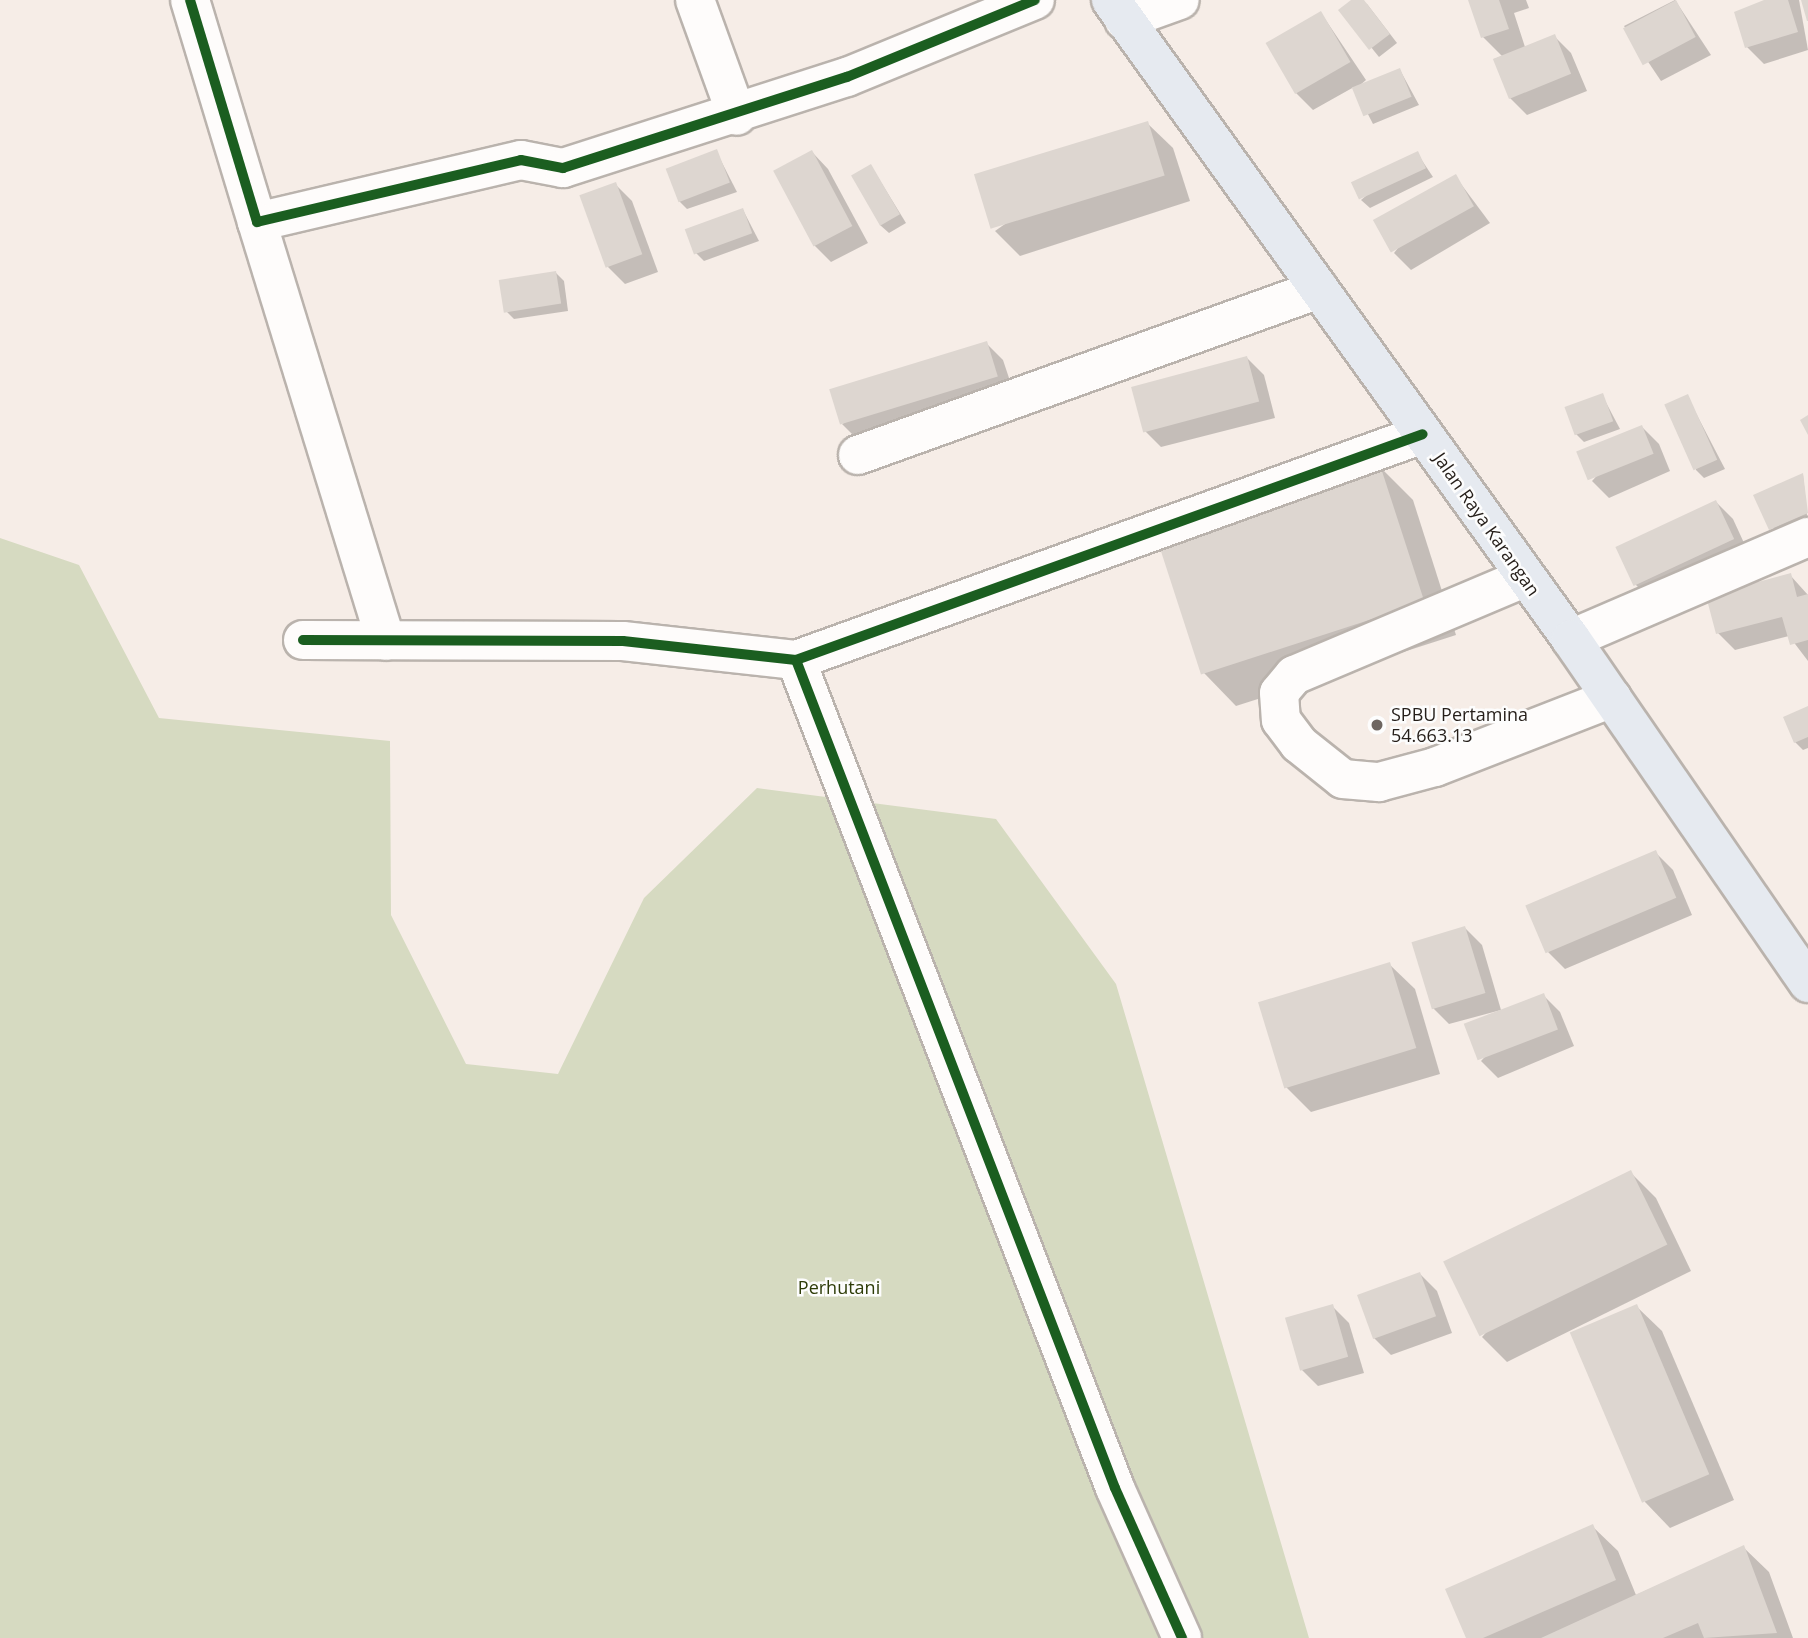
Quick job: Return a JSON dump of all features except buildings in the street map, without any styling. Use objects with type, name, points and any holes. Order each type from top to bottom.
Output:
[{"type":"highway","name":"Jalan Raya Karangan","points":[[1117,10],[1319,289],[1407,440],[1524,578],[1571,639],[1808,981]]},
{"type":"street","points":[[190,0],[386,641]]},
{"type":"street","points":[[695,0],[737,116]]},
{"type":"street","points":[[257,222],[521,160],[563,168],[737,116],[1035,0]]},
{"type":"street","points":[[1117,10],[1180,0]]},
{"type":"street","points":[[858,455],[1319,289]]},
{"type":"street","points":[[303,640],[622,641],[796,660],[1407,440]]},
{"type":"street","points":[[1571,639],[1808,537]]},
{"type":"street","points":[[1524,578],[1294,675],[1279,693],[1281,720],[1299,744],[1343,779],[1378,782],[1435,767],[1612,698]]},
{"type":"street","points":[[796,660],[1115,1488],[1182,1638]]},
{"type":"green space","name":"Perhutani","points":[[0,538],[79,565],[159,718],[390,741],[391,915],[466,1064],[558,1074],[644,898],[757,788],[996,819],[1116,984],[1309,1638],[0,1638]]},
{"type":"cycle path","points":[[190,0],[257,222],[521,160],[563,168],[847,77],[1035,0]]},
{"type":"cycle path","points":[[303,640],[623,641],[796,660],[1423,434]]},
{"type":"cycle path","points":[[796,660],[1115,1488],[1182,1638]]},
{"type":"place","name":"SPBU Pertamina 54.663.13","points":[[1377,725]]}]
